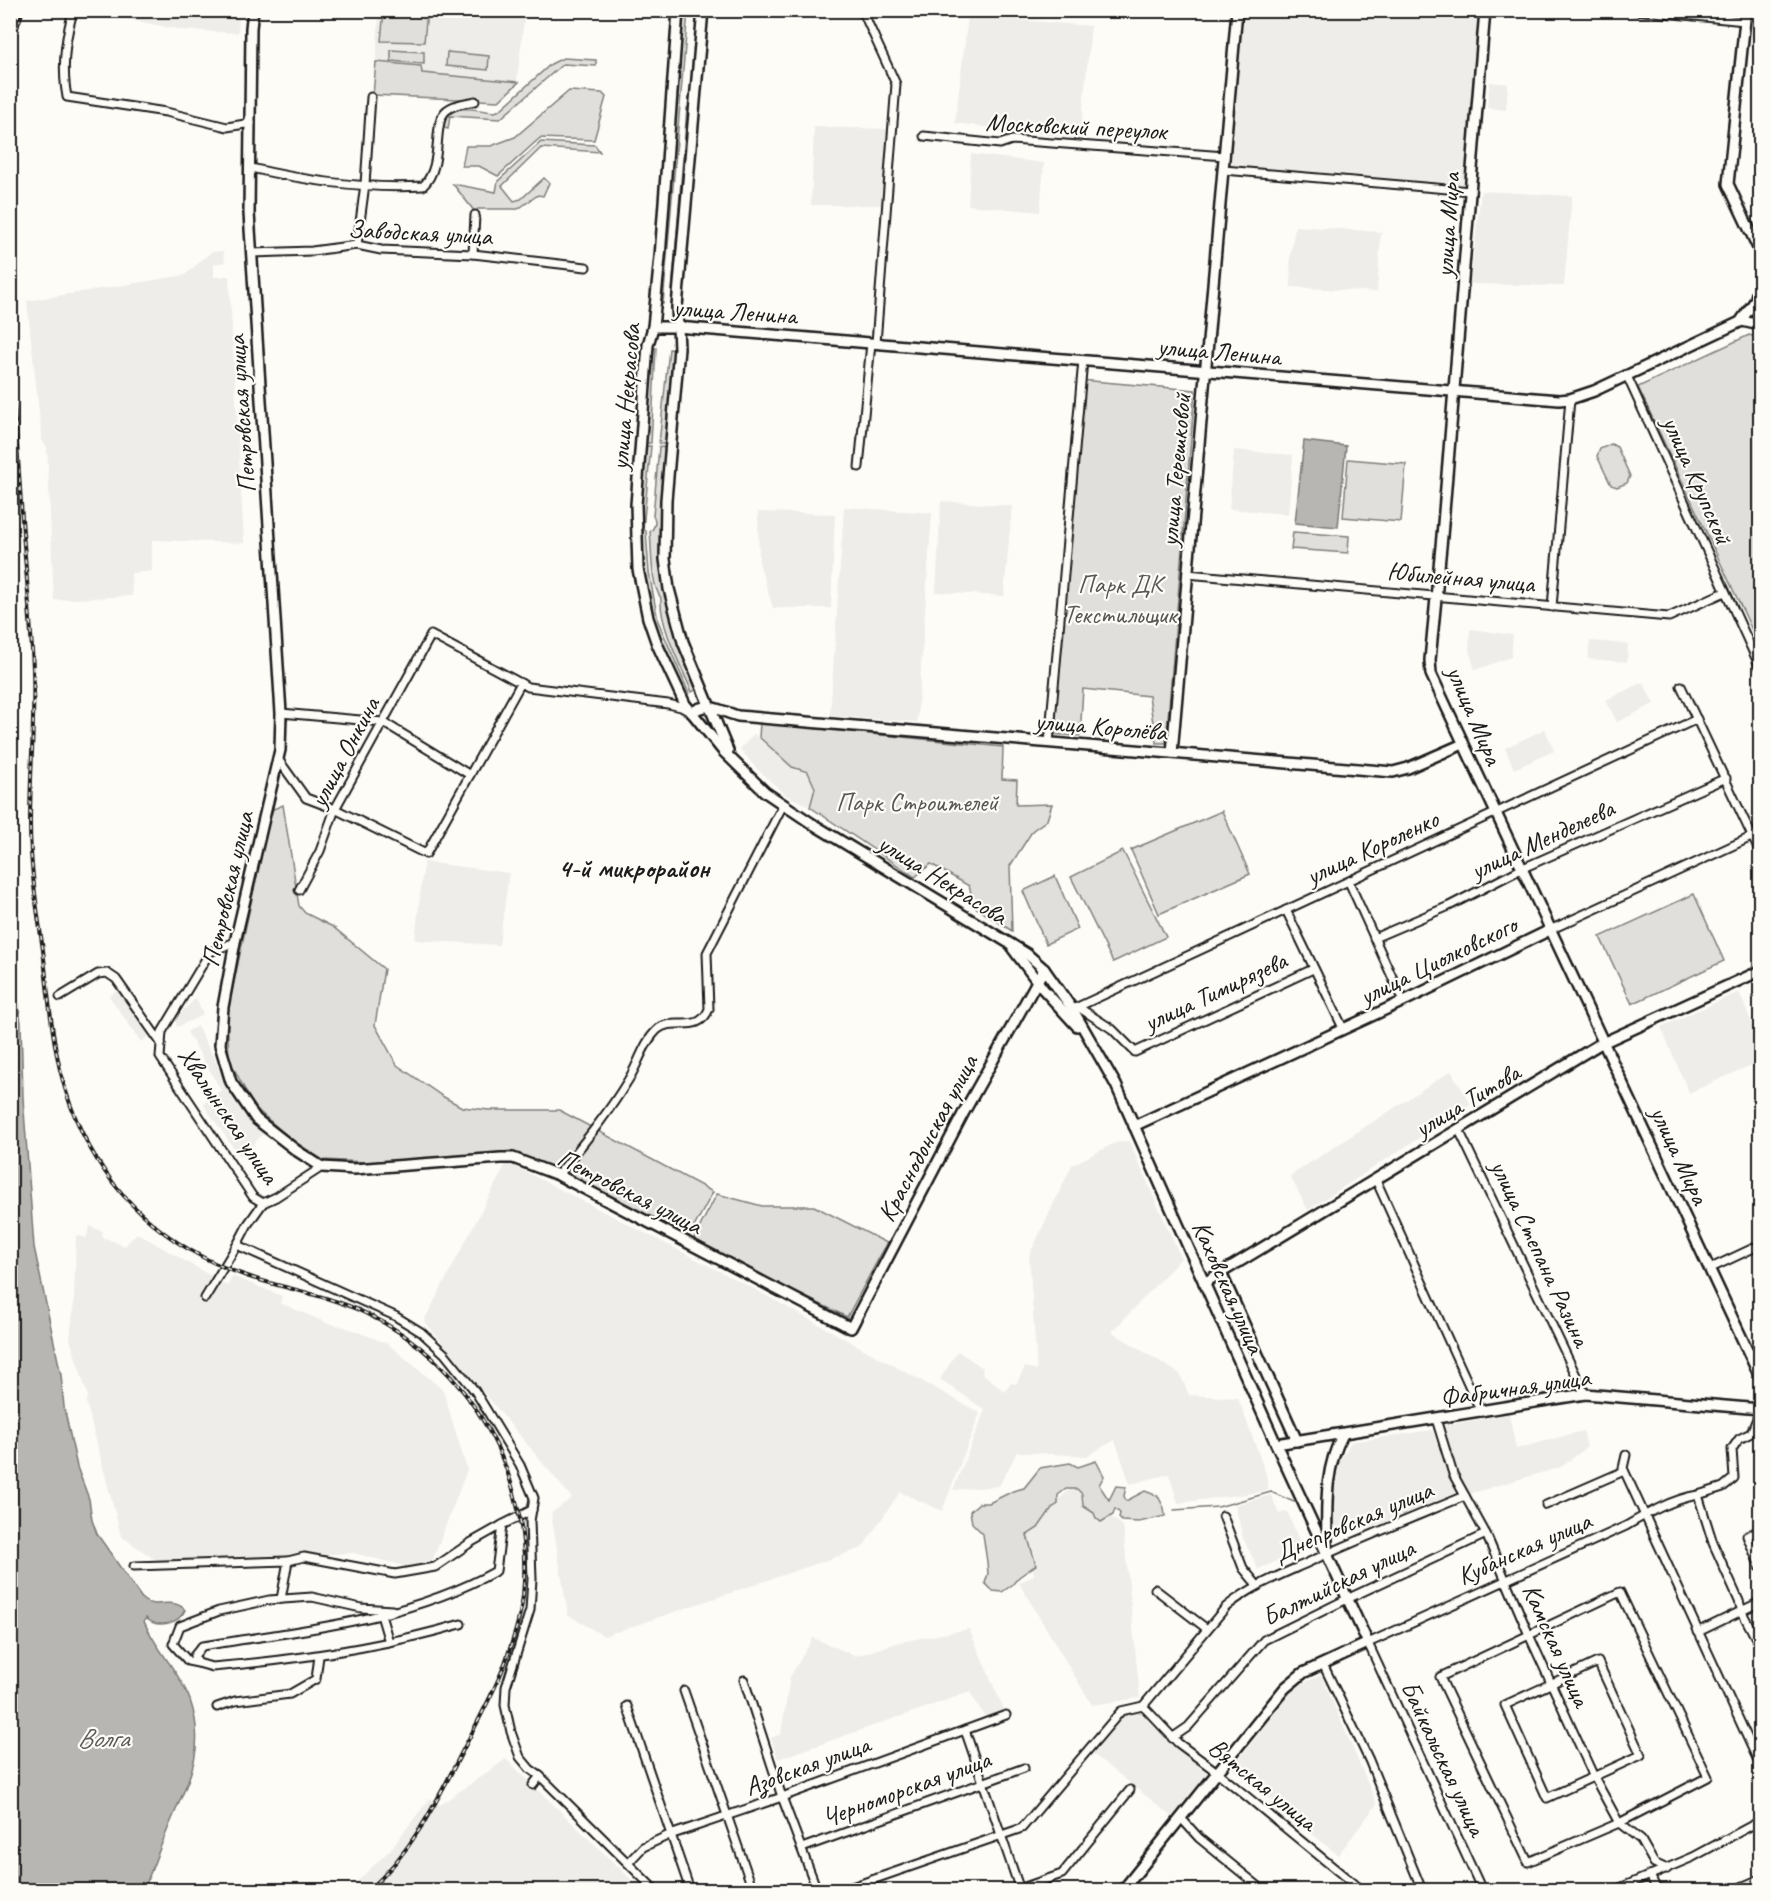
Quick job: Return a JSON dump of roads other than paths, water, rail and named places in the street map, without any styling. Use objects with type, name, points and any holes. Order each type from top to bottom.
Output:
[{"type":"street","name":"Петровская улица","points":[[253,10],[249,213],[281,713],[278,759],[235,942],[220,1031],[220,1045],[226,1068],[245,1104],[256,1119],[322,1167],[354,1169],[513,1158],[558,1175],[851,1328]]},
{"type":"street","name":"улица Некрасова","points":[[678,10],[665,204],[653,327],[648,345],[636,505],[639,569],[648,618],[657,644],[681,698],[703,728],[755,784],[783,805],[1027,954],[1044,969]]},
{"type":"street","name":"улица Некрасова","points":[[703,10],[677,327],[679,348],[666,500],[665,559],[675,617],[721,739],[734,761]]},
{"type":"street","points":[[859,467],[866,385],[873,343],[896,84],[862,10]]},
{"type":"street","name":"улица Терешковой","points":[[1172,753],[1237,10]]},
{"type":"street","name":"улица Мира","points":[[1485,10],[1430,660],[1431,674],[1761,1377]]},
{"type":"street","points":[[1633,10],[1745,16],[1728,184],[1761,252]]},
{"type":"street","points":[[72,15],[67,35],[65,68],[67,98],[166,112],[227,127],[251,123]]},
{"type":"street","points":[[357,245],[365,184],[371,97]]},
{"type":"street","points":[[251,168],[288,176],[400,187],[423,186],[428,181],[436,160],[441,118],[446,110],[475,101]]},
{"type":"street","name":"Московский переулок","points":[[924,136],[1000,144],[1012,140],[1225,156]]},
{"type":"street","points":[[1224,170],[1471,191]]},
{"type":"street","points":[[473,254],[475,215]]},
{"type":"street","name":"Заводская улица","points":[[252,253],[312,251],[357,245],[381,250],[473,254],[586,267]]},
{"type":"street","points":[[1761,283],[1755,301],[1742,321],[1761,325]]},
{"type":"street","points":[[1755,301],[1761,318]]},
{"type":"street","name":"улица Ленина","points":[[653,327],[677,327],[1559,400],[1570,399],[1627,376],[1742,321]]},
{"type":"street","points":[[1049,743],[1083,360]]},
{"type":"street","name":"улица Крупской","points":[[1627,376],[1761,667]]},
{"type":"street","points":[[1552,607],[1570,399]]},
{"type":"street","name":"Юбилейная улица","points":[[1187,574],[1669,617],[1725,592]]},
{"type":"street","name":"улица Онкина","points":[[299,890],[320,851],[335,810],[431,635],[521,683]]},
{"type":"street","points":[[278,759],[306,798],[426,854],[521,683],[528,687],[668,704],[692,713],[699,707],[708,706]]},
{"type":"street","points":[[1681,686],[1761,853]]},
{"type":"street","name":"улица Королёва","points":[[708,706],[738,717],[1393,772],[1408,768],[1463,744]]},
{"type":"street","points":[[281,713],[383,722],[470,775]]},
{"type":"street","points":[[703,728],[730,714]]},
{"type":"street","name":"улица Короленко","points":[[1072,1010],[1349,882],[1495,811],[1697,719]]},
{"type":"street","name":"улица Менделеева","points":[[1374,938],[1449,906],[1523,868],[1726,778]]},
{"type":"street","points":[[558,1175],[597,1127],[626,1085],[646,1046],[656,1032],[663,1026],[699,1023],[706,1016],[709,1009],[707,953],[783,805]]},
{"type":"street","name":"улица Циолковского","points":[[1134,1126],[1761,833]]},
{"type":"street","points":[[1349,882],[1403,1001]]},
{"type":"street","points":[[1286,910],[1343,1028]]},
{"type":"street","name":"Хвалынская улица","points":[[235,942],[210,952],[162,1032],[159,1058],[253,1197],[263,1203],[322,1167]]},
{"type":"street","name":"Каховская улица","points":[[1008,943],[1037,980],[1072,1010]]},
{"type":"street","name":"Каховская улица","points":[[1044,969],[1072,1010],[1116,1086],[1327,1553]]},
{"type":"street","name":"Краснодонская улица","points":[[851,1328],[964,1112],[1044,969]]},
{"type":"street","name":"улица Тимирязева","points":[[1072,1010],[1112,1029],[1135,1052],[1313,969]]},
{"type":"street","name":"улица Титова","points":[[1204,1283],[1604,1043],[1761,970]]},
{"type":"street","points":[[60,997],[98,974],[107,973],[116,979],[161,1042]]},
{"type":"street","name":"улица Степана Разина","points":[[1459,1130],[1585,1394]]},
{"type":"street","points":[[1376,1180],[1480,1412]]},
{"type":"street","points":[[205,1298],[248,1224],[263,1203]]},
{"type":"street","points":[[237,1245],[395,1316],[421,1332],[445,1354],[488,1410],[520,1465],[534,1498],[530,1521],[532,1579],[530,1610],[506,1687],[505,1705],[511,1732],[520,1757],[530,1769],[540,1776],[655,1890]]},
{"type":"street","points":[[1711,1268],[1761,1245]]},
{"type":"street","points":[[1221,1273],[1297,1441]]},
{"type":"street","name":"Фабричная улица","points":[[1276,1444],[1585,1394],[1761,1410]]},
{"type":"street","name":"Кубанская улица","points":[[1123,1890],[1285,1689],[1303,1673],[1505,1579],[1626,1526],[1645,1515],[1686,1497],[1723,1487],[1734,1478],[1732,1449],[1739,1439],[1751,1433],[1761,1410]]},
{"type":"street","name":"Камская улица","points":[[1436,1419],[1453,1474],[1485,1534],[1594,1777],[1619,1823],[1641,1840],[1654,1863],[1667,1869]]},
{"type":"street","points":[[1343,1434],[1332,1461],[1327,1483],[1327,1553],[1368,1643]]},
{"type":"street","points":[[1626,1455],[1624,1471],[1761,1765]]},
{"type":"street","points":[[1546,1505],[1624,1471]]},
{"type":"street","points":[[1698,1495],[1710,1535],[1742,1612],[1761,1646]]},
{"type":"street","name":"Днепровская улица","points":[[843,1890],[1022,1828],[1121,1711],[1143,1706],[1226,1607],[1257,1585],[1327,1553],[1465,1496]]},
{"type":"street","points":[[134,1566],[288,1561],[304,1557],[395,1574],[435,1567],[470,1543],[532,1510]]},
{"type":"street","name":"Днепровская улица","points":[[1223,1516],[1243,1568],[1257,1585]]},
{"type":"street","points":[[198,1663],[194,1656],[202,1646],[381,1615],[425,1603],[468,1587],[496,1571],[502,1525]]},
{"type":"street","points":[[1761,1530],[1748,1536],[1761,1567]]},
{"type":"street","name":"Балтийская улица","points":[[1172,1738],[1188,1727],[1264,1640],[1485,1534]]},
{"type":"street","points":[[281,1599],[288,1561]]},
{"type":"street","points":[[1155,1589],[1208,1629]]},
{"type":"street","points":[[1620,1592],[1708,1777],[1619,1823],[1528,1862],[1440,1677],[1620,1592]]},
{"type":"street","points":[[398,1611],[361,1608],[312,1597],[281,1599],[219,1611],[180,1626],[173,1644],[188,1661],[212,1667],[320,1656],[461,1624]]},
{"type":"street","points":[[1698,1632],[1761,1602]]},
{"type":"street","points":[[381,1615],[389,1642]]},
{"type":"street","name":"Байкальская улица","points":[[1368,1643],[1482,1890]]},
{"type":"street","points":[[217,1707],[235,1701],[290,1694],[316,1679],[320,1656]]},
{"type":"street","points":[[1598,1662],[1641,1755],[1594,1777],[1547,1798],[1505,1705],[1598,1662]]},
{"type":"street","points":[[1323,1664],[1369,1760],[1422,1890]]},
{"type":"street","points":[[744,1680],[782,1797],[817,1890]]},
{"type":"street","points":[[684,1691],[753,1890]]},
{"type":"street","points":[[627,1706],[690,1890]]},
{"type":"street","name":"Вятская улица","points":[[1143,1706],[1172,1738],[1361,1890]]},
{"type":"street","name":"Азовская улица","points":[[628,1863],[643,1847],[670,1835],[782,1797],[1006,1715]]},
{"type":"street","points":[[965,1730],[1018,1890],[1062,1874],[1130,1790]]},
{"type":"street","name":"Черноморская улица","points":[[802,1848],[1024,1768]]},
{"type":"street","points":[[533,1785],[540,1776]]},
{"type":"street","points":[[1181,1818],[1199,1838],[1263,1890]]},
{"type":"street","points":[[1615,1890],[1667,1869],[1761,1821]]},
{"type":"street","points":[[1650,1875],[1657,1890]]},
{"type":"street","points":[[1734,1890],[1761,1879]]},
{"type":"water","points":[[1304,441],[1346,446],[1338,527],[1295,523]]},
{"type":"water","name":"Волга","points":[[10,908],[21,1023],[23,1097],[34,1247],[61,1375],[64,1407],[77,1467],[89,1499],[97,1534],[143,1600],[153,1604],[175,1604],[185,1610],[173,1622],[162,1624],[146,1618],[144,1621],[154,1641],[186,1690],[195,1719],[197,1736],[196,1752],[187,1783],[144,1890],[11,1890]]},
{"type":"waterway","points":[[1174,1510],[1218,1507],[1271,1492],[1294,1502],[1297,1501]]},
{"type":"railway","points":[[10,48],[23,10]]},
{"type":"railway","points":[[10,361],[33,669],[30,840],[36,903],[57,1057],[76,1119],[105,1172],[123,1195],[165,1234],[216,1264],[259,1280],[320,1296],[365,1313],[403,1335],[436,1362],[465,1394],[488,1429],[506,1468],[518,1509],[524,1552],[523,1596],[518,1623],[504,1666],[480,1718],[423,1823],[399,1859],[369,1890]]},
{"type":"district","name":"4-й микрорайон","points":[[634,868]]},
{"type":"park label","name":"Парк ДК Текстильщик","points":[[1120,599]]},
{"type":"park label","name":"Парк Строителей","points":[[917,802]]}]
